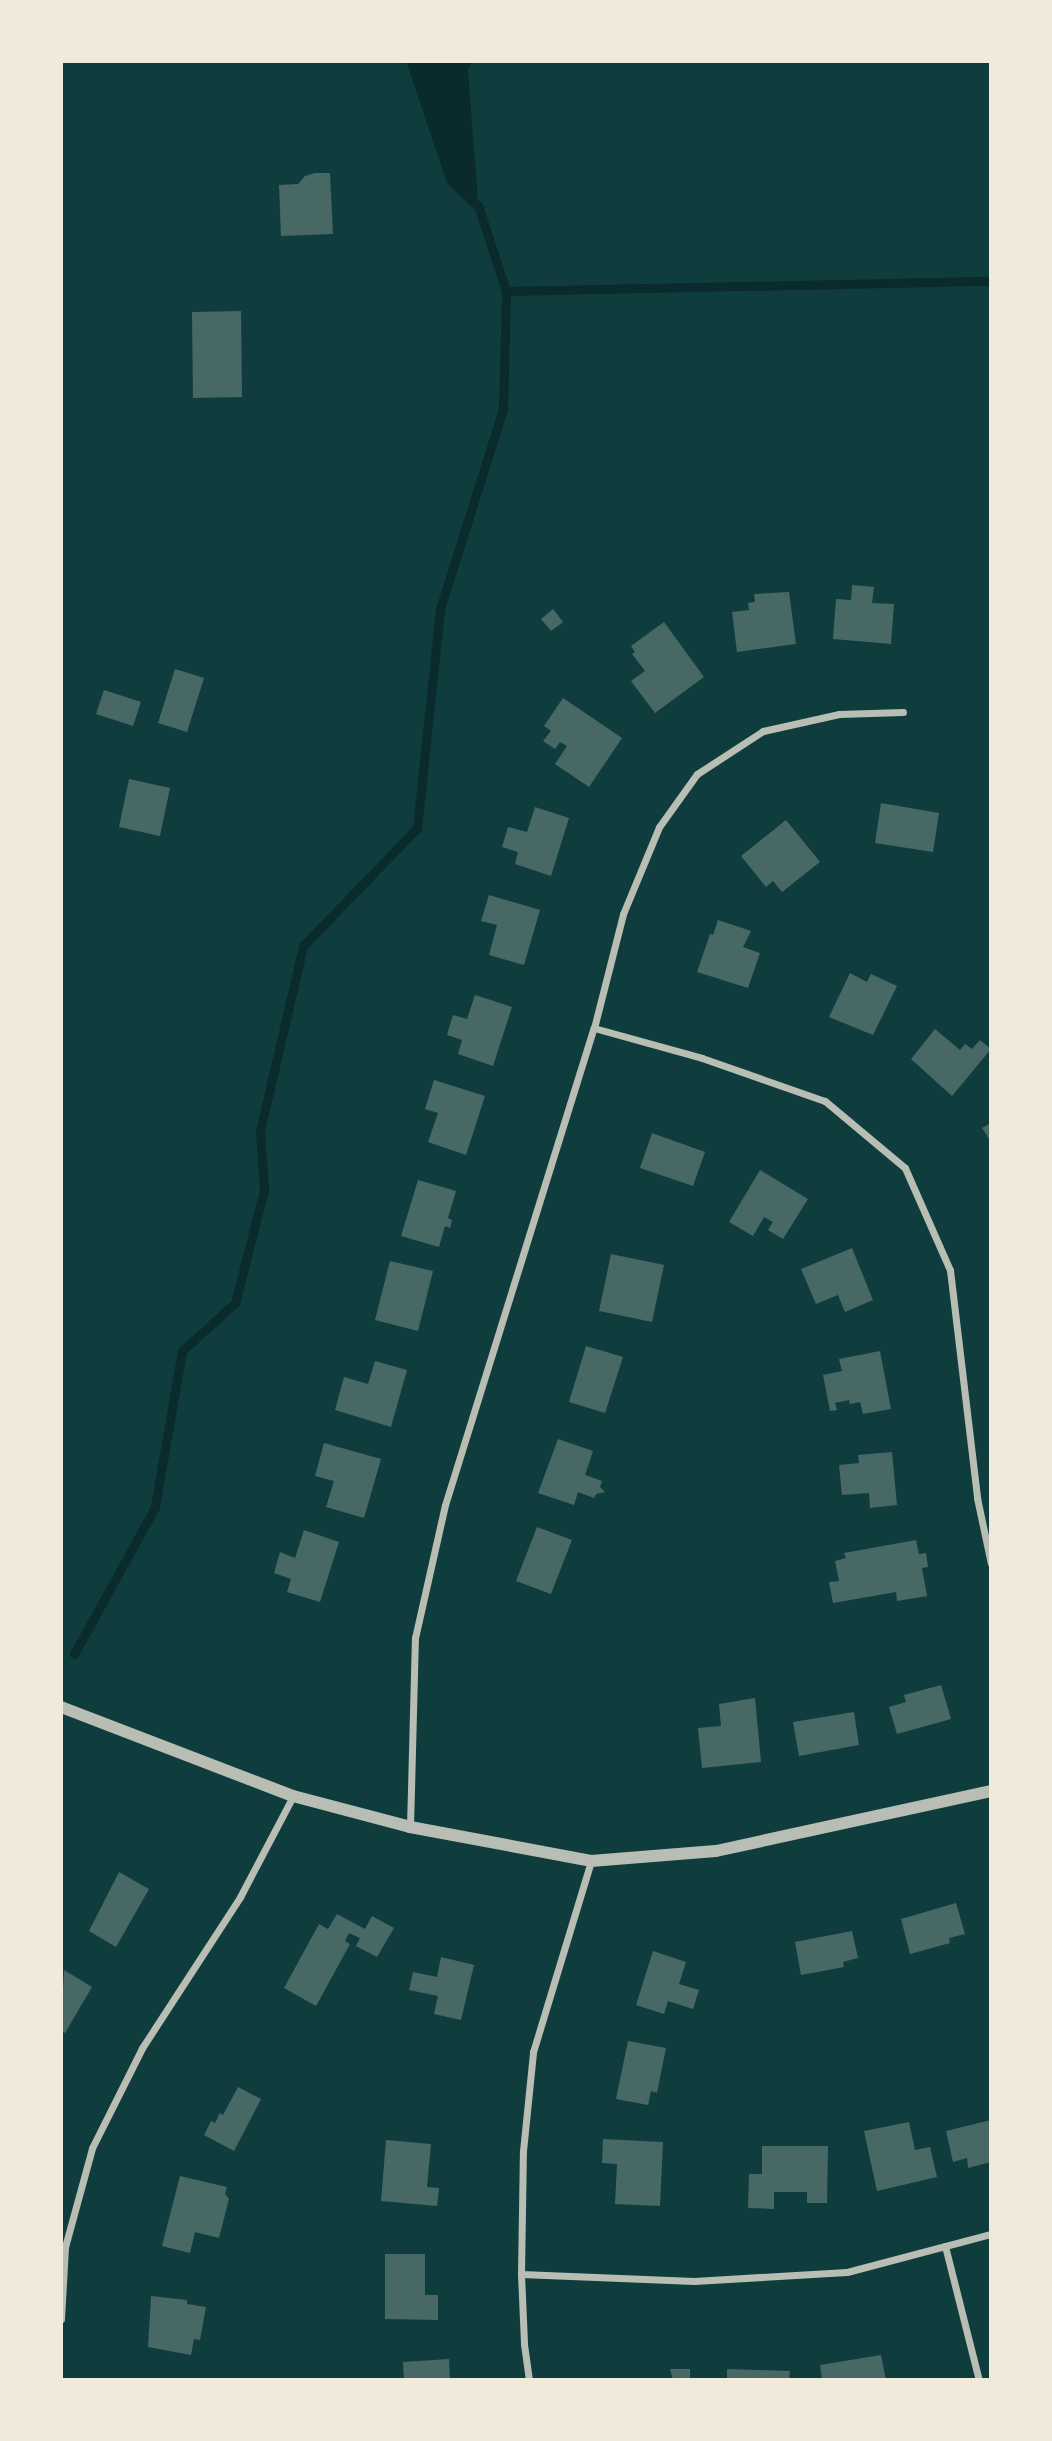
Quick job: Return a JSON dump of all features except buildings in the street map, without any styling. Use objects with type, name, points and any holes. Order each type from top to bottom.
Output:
[{"type":"street","points":[[410,1827],[415,1638],[445,1505],[594,1028],[623,914],[659,827],[697,774],[764,731],[839,714],[904,712]]},
{"type":"street","points":[[594,1028],[702,1058],[825,1101],[905,1168],[950,1270],[977,1498],[991,1564]]},
{"type":"street","points":[[61,1707],[293,1796],[410,1827],[591,1861],[716,1851],[991,1791]]},
{"type":"street","points":[[61,2319],[65,2246],[92,2148],[142,2048],[240,1897],[293,1796]]},
{"type":"street","points":[[529,2380],[524,2343],[521,2274],[523,2151],[533,2052],[591,1861]]},
{"type":"street","points":[[521,2274],[694,2281],[848,2272],[991,2234]]},
{"type":"street","points":[[945,2246],[979,2380]]},
{"type":"water","points":[[406,61],[473,61],[468,70],[479,214],[447,183]]},
{"type":"waterway","points":[[478,205],[506,291],[991,281]]},
{"type":"waterway","points":[[74,1654],[155,1507],[182,1351],[235,1303],[264,1190],[260,1131],[303,946],[417,828],[440,609],[503,409],[506,291]]}]
